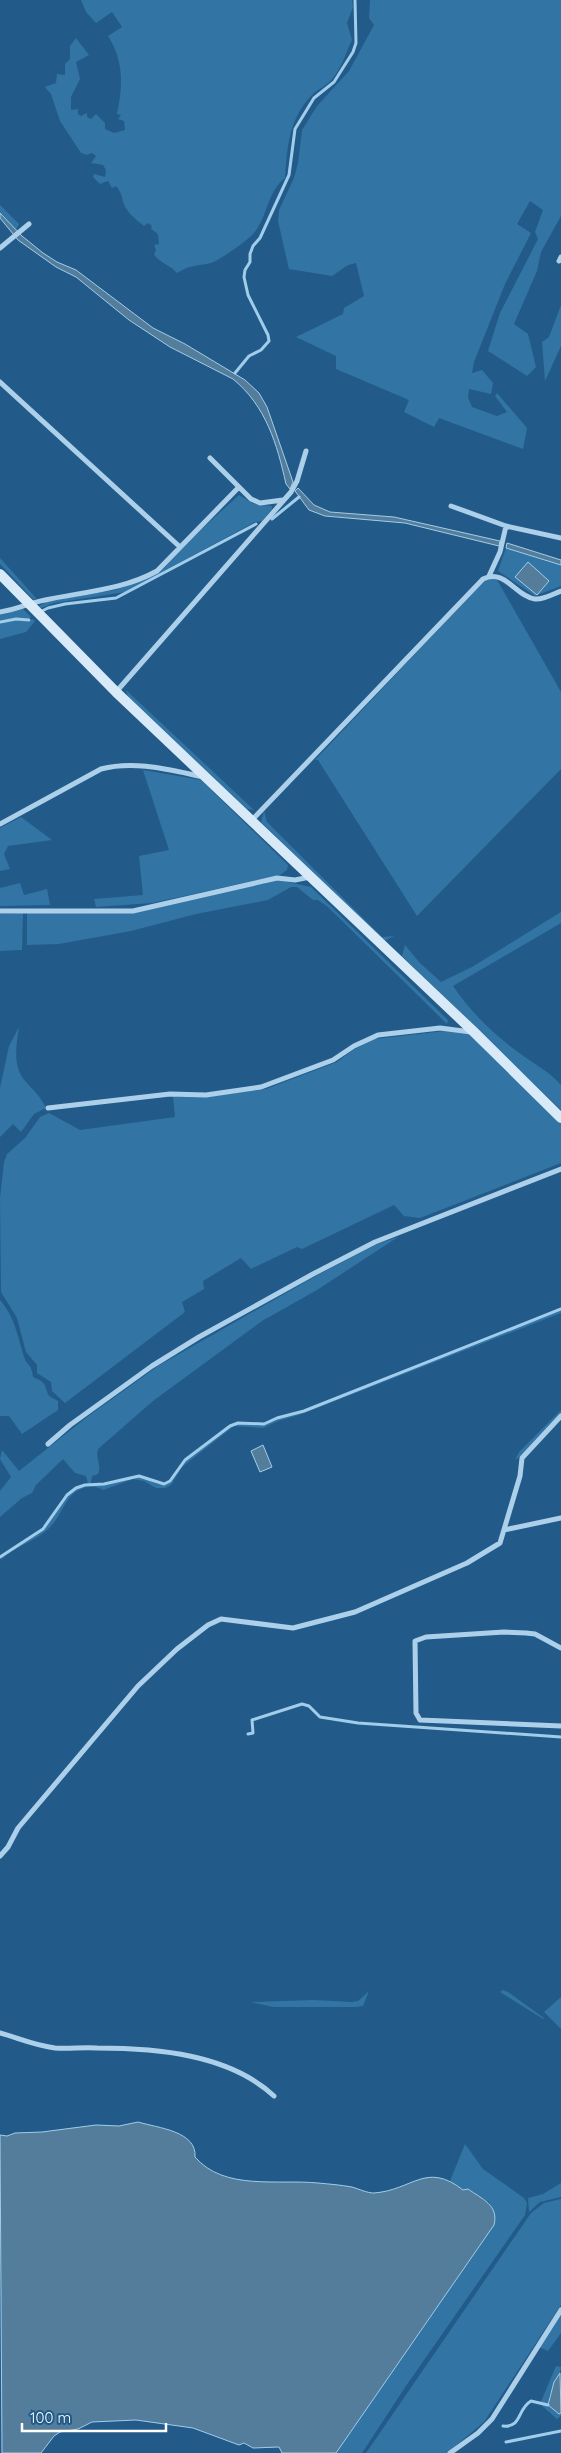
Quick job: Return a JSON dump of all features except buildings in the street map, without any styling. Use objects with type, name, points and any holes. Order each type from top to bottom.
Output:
[{"type":"street","points":[[0,248],[29,224]]},
{"type":"street","points":[[0,382],[180,547]]},
{"type":"street","points":[[116,692],[291,492],[297,481],[306,451]]},
{"type":"street","points":[[210,458],[251,499],[260,503],[284,500]]},
{"type":"street","points":[[0,612],[14,610],[27,604],[135,581],[157,571],[238,488]]},
{"type":"street","points":[[451,506],[506,526],[561,538]]},
{"type":"street","points":[[252,820],[466,596],[489,576],[500,552],[506,526]]},
{"type":"street","points":[[0,574],[27,604],[116,692],[474,1032],[561,1118]]},
{"type":"street","points":[[489,576],[499,576],[533,599],[561,592]]},
{"type":"street","points":[[0,824],[100,769],[112,766],[158,767],[207,778]]},
{"type":"street","points":[[0,911],[133,911],[277,878],[295,880],[310,876]]},
{"type":"street","points":[[48,1108],[170,1094],[206,1095],[260,1088],[333,1060],[360,1043],[378,1035],[440,1028],[474,1032]]},
{"type":"street","points":[[48,1444],[70,1425],[152,1366],[199,1337],[313,1274],[375,1242],[561,1169]]},
{"type":"street","points":[[0,1856],[8,1847],[18,1828],[138,1686],[177,1649],[208,1625],[221,1619],[293,1628],[356,1612],[467,1563],[500,1543],[520,1476],[522,1458],[561,1416]]},
{"type":"street","points":[[504,1530],[561,1518]]},
{"type":"street","points":[[561,1648],[535,1634],[504,1632],[426,1637],[415,1641],[414,1646],[417,1675],[416,1712],[420,1720],[561,1726]]},
{"type":"street","points":[[0,2033],[40,2046],[148,2050],[198,2059],[241,2073],[263,2086],[274,2096]]},
{"type":"street","points":[[450,2453],[478,2433],[492,2419],[561,2310]]},
{"type":"shaded area","points":[[81,0],[352,0],[353,7],[347,23],[352,40],[331,81],[312,95],[298,113],[288,145],[285,178],[274,191],[256,230],[242,244],[215,261],[190,267],[177,273],[157,258],[154,255],[156,250],[154,245],[159,244],[158,234],[151,229],[152,226],[148,223],[144,226],[131,215],[124,205],[121,193],[116,186],[112,188],[108,181],[100,184],[93,177],[94,174],[105,177],[106,170],[103,165],[91,163],[96,156],[92,153],[87,155],[81,153],[60,121],[51,94],[45,87],[56,83],[57,74],[65,75],[65,64],[70,59],[70,46],[76,38],[89,55],[76,62],[80,79],[71,97],[71,110],[78,109],[78,114],[81,116],[87,113],[87,117],[91,119],[96,114],[105,123],[105,129],[114,133],[125,130],[124,121],[118,119],[121,115],[117,114],[121,74],[117,55],[108,36],[122,27],[112,12],[96,23],[86,12]]},
{"type":"shaded area","points":[[370,0],[561,0],[561,216],[541,252],[537,271],[514,324],[528,334],[536,367],[527,376],[488,351],[500,313],[538,239],[535,232],[543,210],[530,201],[517,224],[531,233],[505,284],[474,362],[472,373],[482,370],[493,383],[491,394],[469,389],[468,397],[472,407],[497,416],[507,412],[495,396],[497,393],[527,428],[523,449],[439,418],[434,427],[404,412],[409,400],[336,369],[336,356],[296,337],[343,314],[344,308],[364,296],[356,263],[348,265],[332,276],[289,269],[278,221],[279,210],[294,178],[298,163],[302,130],[317,106],[349,71],[374,25],[369,18]]},
{"type":"shaded area","points":[[0,205],[19,224],[16,230],[0,213]]},
{"type":"shaded area","points":[[0,213],[22,236],[43,253],[57,262],[76,270],[153,328],[185,344],[245,380],[259,393],[267,407],[293,482],[290,489],[286,484],[274,440],[262,414],[254,401],[233,379],[170,347],[129,320],[76,277],[56,267],[18,240],[0,218]]},
{"type":"shaded area","points":[[561,305],[561,346],[545,381],[542,342],[549,337]]},
{"type":"shaded area","points":[[298,488],[314,505],[330,512],[394,517],[500,541],[499,546],[405,523],[325,516],[309,510],[295,491]]},
{"type":"shaded area","points":[[239,495],[254,504],[272,506],[272,509],[262,521],[255,522],[125,592],[54,603],[41,608],[39,606],[48,601],[115,590],[149,577]]},
{"type":"shaded area","points":[[507,543],[561,560],[561,565],[506,548]]},
{"type":"shaded area","points":[[506,548],[561,565],[561,586],[535,596],[498,571]]},
{"type":"shaded area","points":[[0,558],[36,598],[34,600],[0,564]]},
{"type":"shaded area","points":[[528,562],[549,581],[537,595],[515,577]]},
{"type":"shaded area","points":[[496,578],[561,692],[561,769],[417,916],[318,760],[315,760],[482,583]]},
{"type":"shaded area","points":[[23,609],[31,617],[29,619],[0,620],[0,615]]},
{"type":"shaded area","points":[[33,619],[35,621],[26,632],[0,639],[0,623],[9,620],[29,621]]},
{"type":"shaded area","points":[[126,690],[254,810],[247,809],[128,697]]},
{"type":"shaded area","points":[[143,770],[201,780],[288,865],[287,870],[280,875],[152,903],[96,907],[94,899],[143,895],[139,856],[169,850]]},
{"type":"shaded area","points":[[264,811],[267,822],[382,937],[394,936],[382,942],[261,822]]},
{"type":"shaded area","points":[[21,817],[52,840],[8,846],[4,854],[10,869],[0,871],[0,828]]},
{"type":"shaded area","points":[[279,880],[311,887],[448,1020],[447,1024],[328,907],[318,900],[313,900],[297,887],[291,887],[268,900],[196,914],[131,931],[59,944],[27,945],[27,913],[135,913]]},
{"type":"shaded area","points":[[20,883],[24,895],[47,889],[50,905],[0,906],[0,888]]},
{"type":"shaded area","points":[[561,912],[561,923],[453,986],[474,1013],[491,1030],[523,1056],[551,1075],[561,1085],[561,1110],[402,956],[405,945],[420,963],[441,982],[472,967]]},
{"type":"shaded area","points":[[23,913],[22,950],[0,951],[0,914]]},
{"type":"shaded area","points":[[19,1027],[16,1057],[19,1071],[46,1108],[34,1114],[21,1132],[13,1124],[0,1137],[0,1088],[9,1046]]},
{"type":"shaded area","points":[[445,1031],[471,1034],[561,1123],[561,1163],[420,1218],[404,1216],[394,1205],[302,1249],[297,1247],[251,1269],[241,1258],[203,1281],[204,1289],[182,1302],[185,1312],[65,1403],[52,1391],[51,1382],[37,1373],[37,1365],[26,1352],[17,1318],[1,1292],[0,1198],[4,1162],[7,1154],[25,1138],[40,1117],[49,1113],[80,1130],[175,1117],[173,1096],[207,1097],[266,1089],[337,1062],[353,1050],[375,1039]]},
{"type":"shaded area","points":[[398,1237],[317,1290],[262,1321],[153,1401],[98,1449],[99,1471],[98,1474],[92,1476],[91,1483],[88,1484],[86,1476],[75,1473],[63,1459],[36,1485],[32,1493],[22,1498],[0,1517],[0,1491],[11,1477],[0,1459],[2,1450],[19,1471],[87,1417],[158,1366],[314,1277],[377,1244]]},
{"type":"shaded area","points":[[0,1300],[12,1319],[25,1360],[32,1370],[33,1377],[43,1383],[49,1396],[58,1401],[58,1410],[22,1434],[9,1416],[0,1416]]},
{"type":"shaded area","points":[[561,1310],[561,1313],[263,1428],[234,1426],[182,1467],[171,1485],[165,1488],[156,1488],[144,1481],[133,1479],[103,1490],[93,1487],[80,1489],[69,1498],[55,1521],[46,1531],[12,1551],[0,1561],[3,1555],[44,1529],[67,1495],[76,1489],[139,1476],[164,1485],[170,1481],[185,1461],[230,1426],[238,1423],[264,1425],[278,1418],[305,1411]]},
{"type":"shaded area","points":[[561,1410],[561,1414],[515,1460],[519,1452]]},
{"type":"shaded area","points":[[263,1445],[272,1467],[260,1472],[251,1451]]},
{"type":"shaded area","points":[[503,1990],[508,1992],[544,2018],[500,1992]]},
{"type":"shaded area","points":[[369,1991],[363,2006],[356,2007],[273,2007],[251,2002],[313,2000],[351,2002],[358,2001]]},
{"type":"shaded area","points":[[561,1997],[561,2029],[544,2012]]},
{"type":"shaded area","points":[[138,2122],[183,2136],[190,2141],[194,2148],[195,2157],[207,2168],[221,2175],[236,2179],[331,2184],[374,2193],[388,2191],[429,2177],[439,2178],[463,2190],[468,2189],[492,2207],[495,2218],[494,2225],[336,2453],[282,2453],[279,2447],[253,2448],[244,2443],[239,2445],[193,2428],[136,2420],[92,2422],[78,2429],[60,2432],[54,2436],[41,2453],[2,2453],[0,2135],[7,2136],[15,2133],[42,2132],[96,2125],[119,2126]]},
{"type":"shaded area","points":[[465,2144],[483,2169],[524,2198],[527,2203],[525,2215],[406,2386],[362,2453],[336,2453],[494,2225],[489,2202],[463,2190],[450,2181]]},
{"type":"shaded area","points":[[561,2183],[561,2197],[540,2202],[529,2212],[528,2198],[543,2194]]},
{"type":"shaded area","points":[[561,2199],[561,2305],[484,2422],[447,2453],[366,2453],[531,2213],[544,2203]]},
{"type":"shaded area","points":[[561,2313],[561,2333],[548,2351],[539,2347]]},
{"type":"shaded area","points":[[556,2366],[561,2367],[561,2370],[549,2397],[561,2413],[561,2416],[557,2419],[540,2404]]},
{"type":"shaded area","points":[[560,2373],[561,2413],[559,2414],[548,2405],[554,2382]]},
{"type":"waterway","points":[[235,373],[249,356],[261,350],[269,341],[268,335],[248,295],[244,277],[245,270],[250,262],[253,246],[260,238],[289,175],[295,129],[314,98],[334,82],[353,52],[356,43],[355,0]]},
{"type":"waterway","points":[[272,519],[299,497]]},
{"type":"waterway","points":[[40,612],[65,604],[116,598],[256,524]]},
{"type":"waterway","points":[[0,622],[16,619],[29,620]]},
{"type":"waterway","points":[[0,1557],[43,1529],[67,1495],[76,1488],[139,1476],[164,1484],[170,1481],[185,1460],[230,1426],[238,1423],[264,1424],[277,1418],[304,1411],[561,1309]]},
{"type":"waterway","points":[[248,1734],[253,1733],[252,1720],[302,1704],[309,1706],[320,1717],[358,1723],[561,1737]]},
{"type":"waterway","points":[[503,2426],[509,2426],[517,2421],[523,2409],[531,2401],[548,2405]]},
{"type":"waterway","points":[[506,2442],[561,2431]]}]
